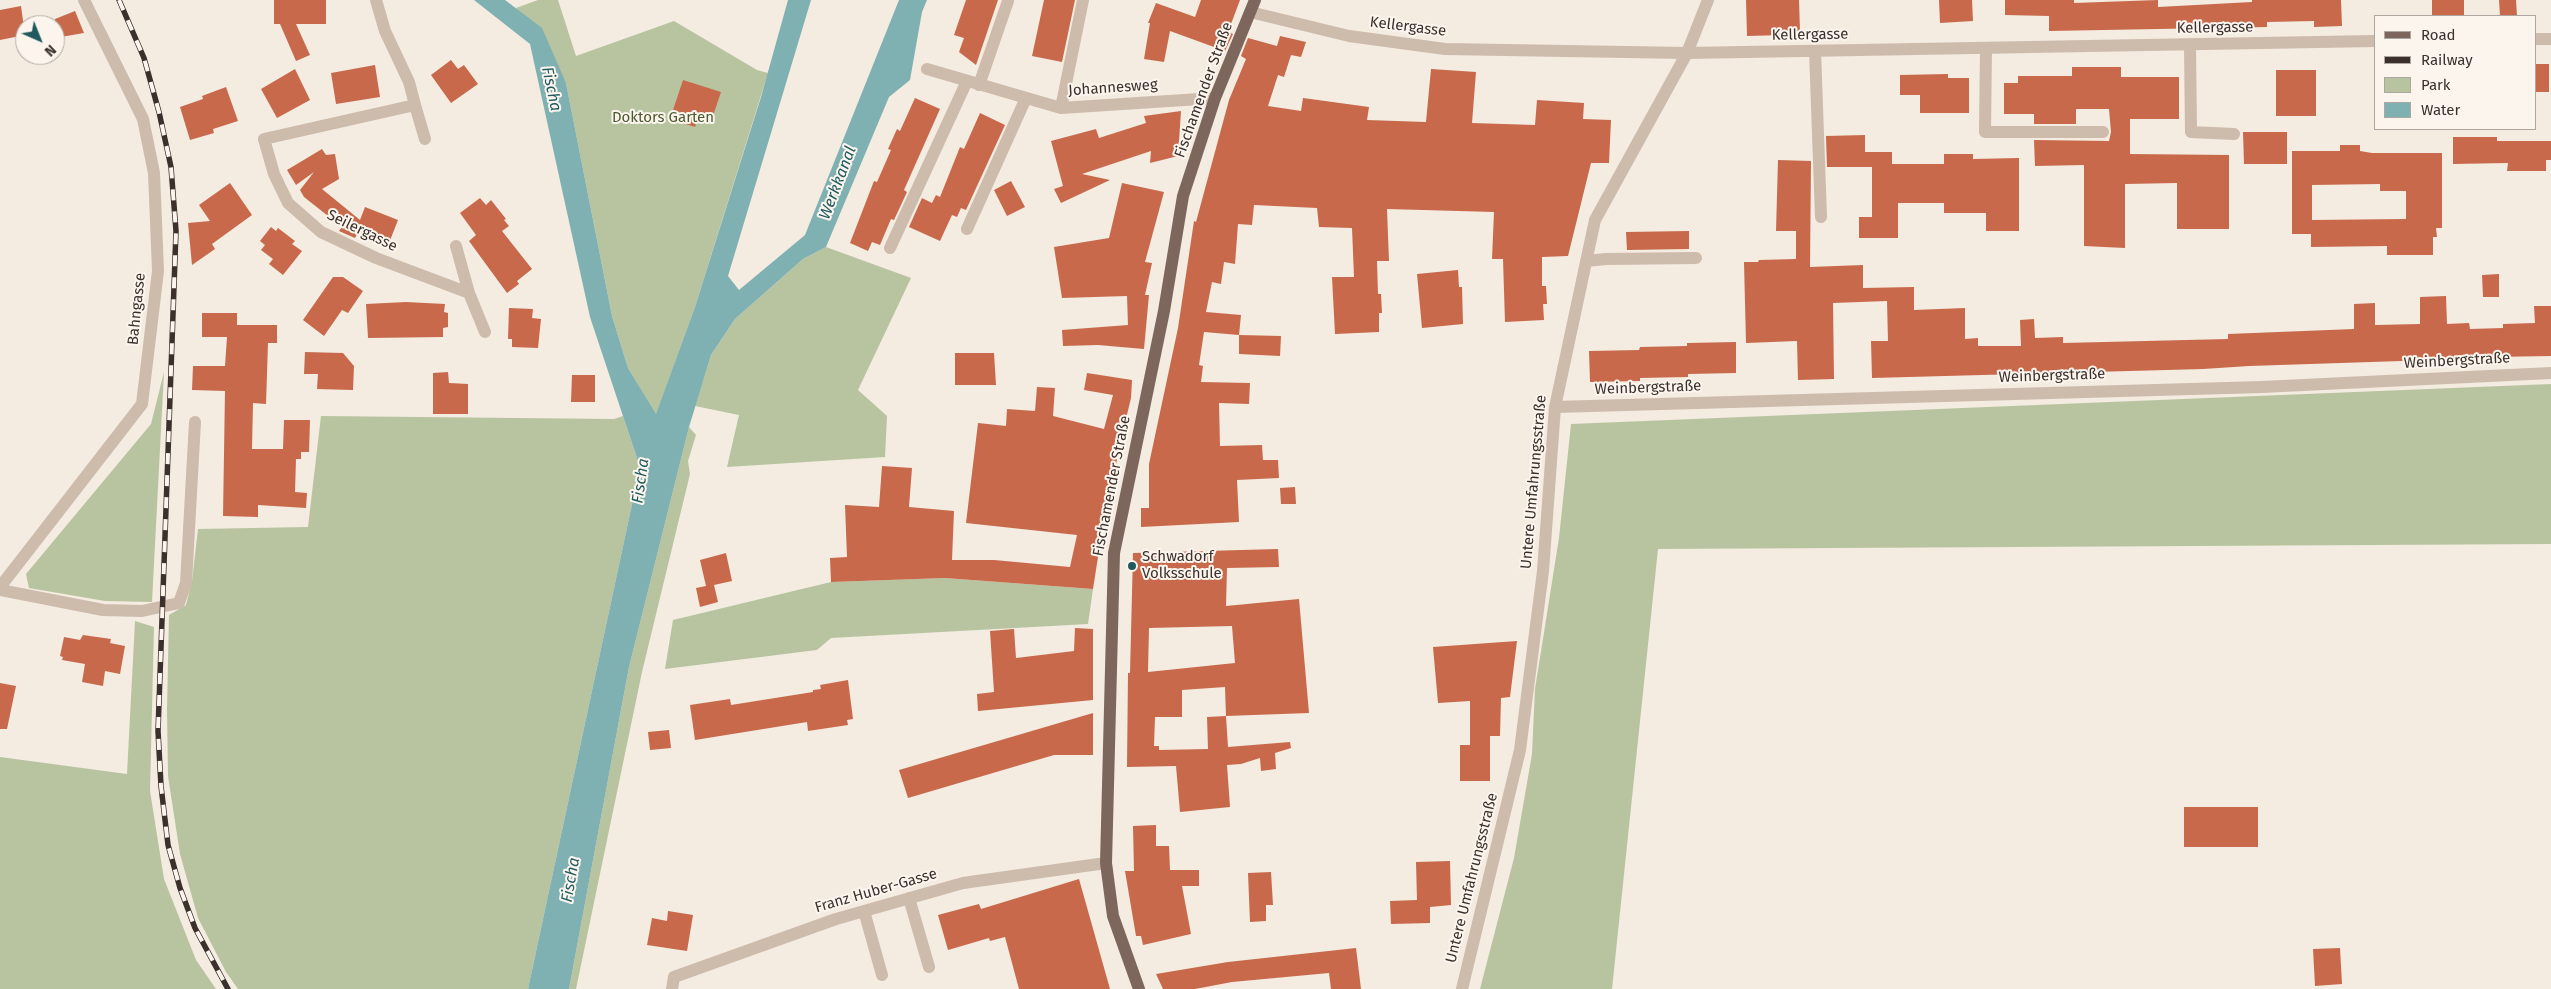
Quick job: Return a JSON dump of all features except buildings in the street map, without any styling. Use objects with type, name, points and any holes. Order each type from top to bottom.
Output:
[{"type":"main road","name":"Fischamender Straße","points":[[1139,989],[1114,916],[1106,863],[1114,553],[1164,311],[1183,196],[1216,98],[1255,0]]},
{"type":"street","name":"Bahngasse","points":[[84,0],[143,119],[154,173],[158,271],[142,404],[0,589],[103,610],[142,611],[179,603],[186,584],[195,422]]},
{"type":"street","points":[[376,0],[385,32],[409,82],[425,139]]},
{"type":"street","points":[[1061,108],[1083,0]]},
{"type":"street","name":"Untere Umfahrungsstraße","points":[[1462,989],[1520,750],[1543,571],[1555,407],[1595,220],[1687,53],[1708,0]]},
{"type":"street","points":[[890,248],[973,83],[1008,2]]},
{"type":"street","name":"Kellergasse","points":[[1250,12],[1349,36],[1445,49],[1687,53],[2374,41]]},
{"type":"street","points":[[2536,39],[2551,39]]},
{"type":"street","points":[[2190,45],[2192,132],[2234,134]]},
{"type":"street","points":[[1986,48],[1985,132],[2103,132]]},
{"type":"street","points":[[1815,51],[1821,217]]},
{"type":"street","name":"Johannesweg","points":[[927,68],[1061,108],[1216,98]]},
{"type":"street","points":[[967,229],[1026,98]]},
{"type":"street","name":"Seilergasse","points":[[415,105],[264,139],[274,174],[288,203],[321,232],[376,258],[469,293]]},
{"type":"street","points":[[456,246],[469,293],[485,332]]},
{"type":"street","points":[[1586,262],[1606,259],[1696,258]]},
{"type":"street","name":"Weinbergstraße","points":[[1555,407],[2262,387],[2551,373]]},
{"type":"street","name":"Franz Huber-Gasse","points":[[672,989],[674,977],[796,932],[864,911],[963,883],[1106,863]]},
{"type":"street","points":[[909,898],[929,967]]},
{"type":"street","points":[[864,911],[882,975]]},
{"type":"green space","name":"Doktors Garten","points":[[538,0],[558,0],[576,56],[674,21],[757,70],[768,73],[695,307],[656,415],[628,368],[612,316],[566,83],[516,8]]},
{"type":"green space","points":[[826,247],[911,278],[858,390],[887,416],[885,457],[727,467],[739,415],[695,406],[711,355],[735,319],[803,259]]},
{"type":"green space","points":[[164,372],[152,602],[105,601],[29,588],[26,574],[151,424]]},
{"type":"green space","points":[[2551,384],[2551,544],[1658,549],[1612,989],[1480,989],[1514,858],[1532,754],[1535,689],[1559,538],[1571,424]]},
{"type":"green space","points":[[321,416],[614,419],[623,416],[640,467],[528,989],[238,989],[226,972],[198,918],[180,854],[168,776],[169,615],[186,605],[192,581],[198,529],[308,527]]},
{"type":"green space","points":[[689,427],[696,435],[688,461],[690,474],[642,672],[576,989],[569,989],[629,667]]},
{"type":"green space","points":[[945,578],[1093,589],[1088,624],[831,638],[817,650],[665,669],[673,620],[831,582]]},
{"type":"green space","points":[[135,621],[154,627],[150,791],[164,879],[196,960],[216,989],[0,989],[0,757],[127,774]]},
{"type":"water","points":[[474,0],[505,0],[542,28],[566,83],[612,316],[628,368],[656,414],[695,307],[761,97],[788,0],[811,0],[728,276],[739,290],[805,235],[899,0],[927,0],[922,12],[910,80],[889,97],[826,247],[803,259],[735,319],[711,355],[689,427],[629,667],[569,989],[528,989],[640,467],[590,317],[530,44]]},
{"type":"railway","points":[[119,0],[144,58],[159,112],[171,167],[176,231],[158,731],[161,786],[168,845],[180,888],[195,928],[228,989]]},
{"type":"place","name":"Schwadorf Volksschule","points":[[1132,566]]},
{"type":"water label","name":"Fischa","points":[[551,89]]},
{"type":"water label","name":"Werkkanal","points":[[838,183]]},
{"type":"water label","name":"Fischa","points":[[641,481]]},
{"type":"water label","name":"Fischa","points":[[571,880]]}]
